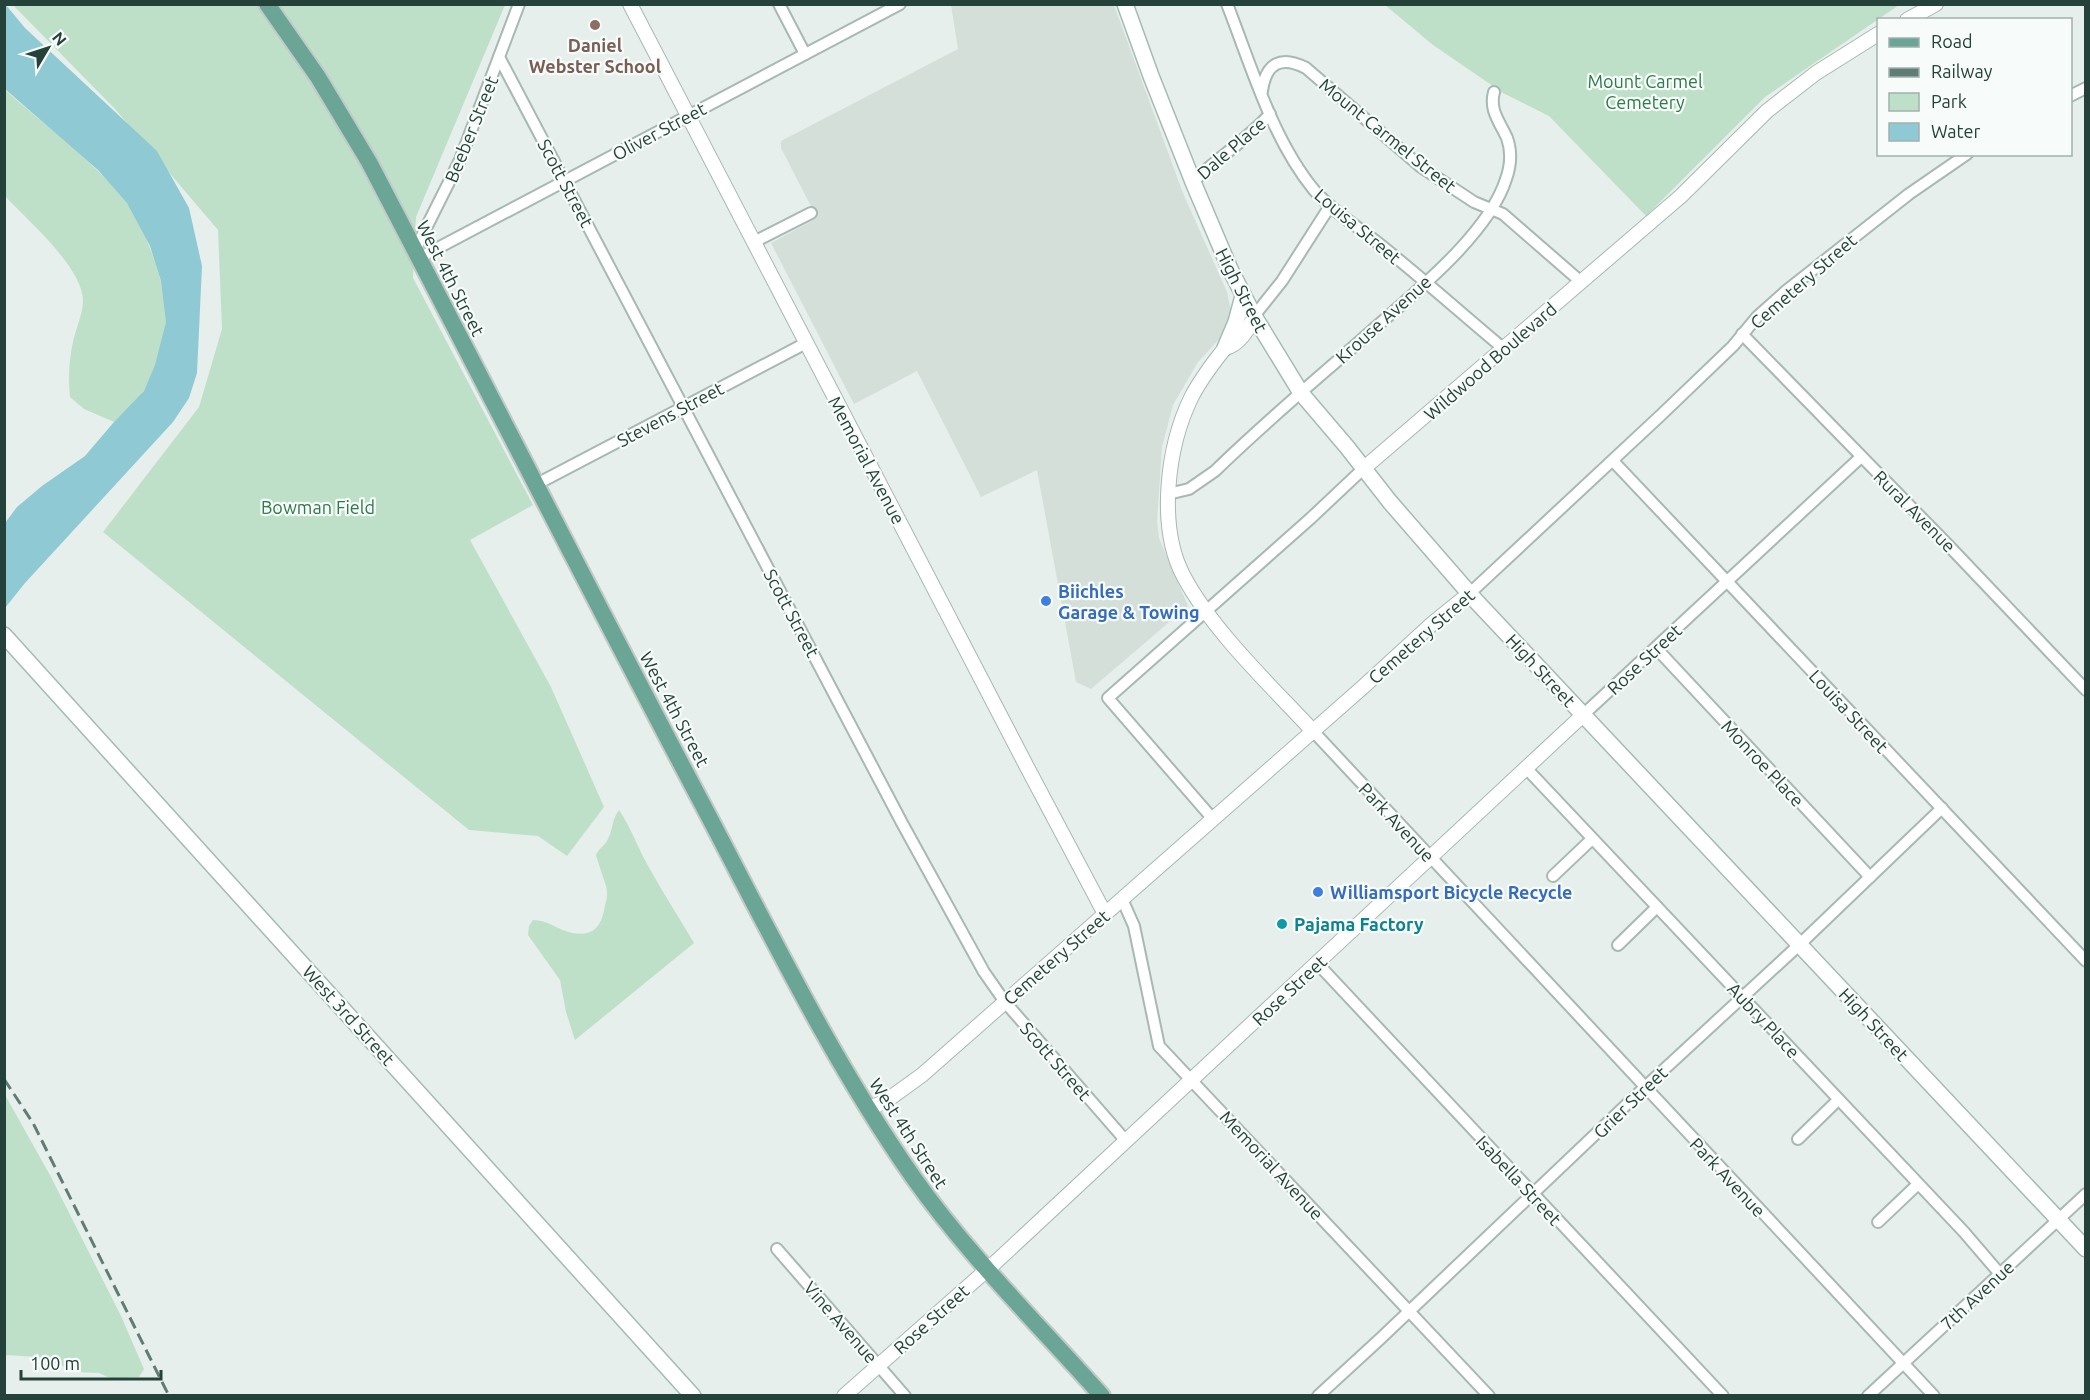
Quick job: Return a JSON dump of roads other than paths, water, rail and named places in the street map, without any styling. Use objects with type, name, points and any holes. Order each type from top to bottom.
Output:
[{"type":"main road","name":"West 4th Street","points":[[267,4],[334,102],[369,162],[535,485],[802,992],[868,1110],[939,1213],[1102,1395]]},
{"type":"main road","name":"High Street","points":[[1125,4],[1192,182],[1243,296],[1301,393],[1469,594],[2085,1249]]},
{"type":"main road","points":[[1225,348],[1236,322],[1243,296]]},
{"type":"main road","name":"West 3rd Street","points":[[7,638],[693,1395]]},
{"type":"street","name":"Beeber Street","points":[[417,254],[460,160],[519,4]]},
{"type":"street","name":"Memorial Avenue","points":[[630,4],[1105,914]]},
{"type":"street","points":[[779,4],[805,54]]},
{"type":"street","name":"Oliver Street","points":[[417,254],[566,181],[900,4]]},
{"type":"street","name":"Louisa Street","points":[[1227,4],[1270,114],[1301,171],[1315,191],[1330,206],[1378,243],[1504,349]]},
{"type":"street","points":[[1911,18],[1936,4]]},
{"type":"street","name":"Wildwood Boulevard","points":[[1212,818],[1108,698],[1363,469],[1681,196],[1767,111],[1816,73],[1877,35]]},
{"type":"street","name":"Scott Street","points":[[499,57],[836,698],[984,972],[1005,1002],[1126,1141]]},
{"type":"street","name":"Mount Carmel Street","points":[[1262,91],[1267,73],[1274,65],[1289,62],[1306,68],[1421,167],[1474,202],[1516,223],[1580,281]]},
{"type":"street","name":"Krouse Avenue","points":[[1168,494],[1181,492],[1205,480],[1425,283],[1472,236],[1492,209],[1506,180],[1510,155],[1507,139],[1492,108],[1494,92]]},
{"type":"street","name":"Dale Place","points":[[1192,182],[1256,130],[1270,114]]},
{"type":"street","name":"Cemetery Street","points":[[868,1110],[900,1092],[1005,1002],[1433,622],[1469,594],[1613,461],[1733,346],[1742,334],[1786,291],[1873,221],[1964,156]]},
{"type":"street","name":"Park Avenue","points":[[1330,206],[1282,281],[1254,316],[1250,327],[1233,347],[1225,348],[1191,397],[1172,461],[1168,494],[1173,549],[1183,575],[1206,611],[1262,677],[1934,1395]]},
{"type":"street","points":[[754,242],[811,213]]},
{"type":"street","name":"Rural Avenue","points":[[1742,334],[1949,546],[2085,690]]},
{"type":"street","name":"Stevens Street","points":[[535,485],[806,343]]},
{"type":"street","name":"Rose Street","points":[[844,1395],[988,1269],[1861,457]]},
{"type":"street","name":"Louisa Street","points":[[1613,461],[2085,961]]},
{"type":"street","name":"Monroe Place","points":[[1656,648],[1870,877]]},
{"type":"street","name":"Aubry Place","points":[[1526,768],[1743,997],[2000,1274]]},
{"type":"street","name":"Grier Street","points":[[1318,1395],[1942,808]]},
{"type":"street","points":[[1553,876],[1592,839]]},
{"type":"street","name":"Memorial Avenue","points":[[1122,899],[1134,926],[1159,1046],[1489,1395]]},
{"type":"street","points":[[1618,945],[1657,907]]},
{"type":"street","name":"Isabella Street","points":[[1317,963],[1723,1395]]},
{"type":"street","points":[[1801,1136],[1838,1100]]},
{"type":"street","points":[[1878,1222],[1918,1184]]},
{"type":"street","name":"7th Avenue","points":[[1868,1395],[2085,1194]]},
{"type":"street","name":"Vine Avenue","points":[[777,1249],[905,1395]]},
{"type":"water","points":[[5,4],[25,28],[157,151],[189,208],[202,266],[197,373],[189,398],[173,422],[25,583],[5,608],[5,523],[17,507],[42,486],[85,456],[144,391],[155,365],[166,322],[161,281],[150,246],[127,203],[98,170],[5,89]]},
{"type":"railway","points":[[4,1079],[33,1123],[169,1396]]},
{"type":"place","name":"Daniel Webster School","points":[[595,25]]},
{"type":"place","name":"Biichles Garage & Towing","points":[[1046,601]]},
{"type":"place","name":"Williamsport Bicycle Recycle","points":[[1318,892]]},
{"type":"place","name":"Pajama Factory","points":[[1282,924]]},
{"type":"park label","name":"Mount Carmel Cemetery","points":[[1645,91]]},
{"type":"park label","name":"Bowman Field","points":[[318,507]]}]
